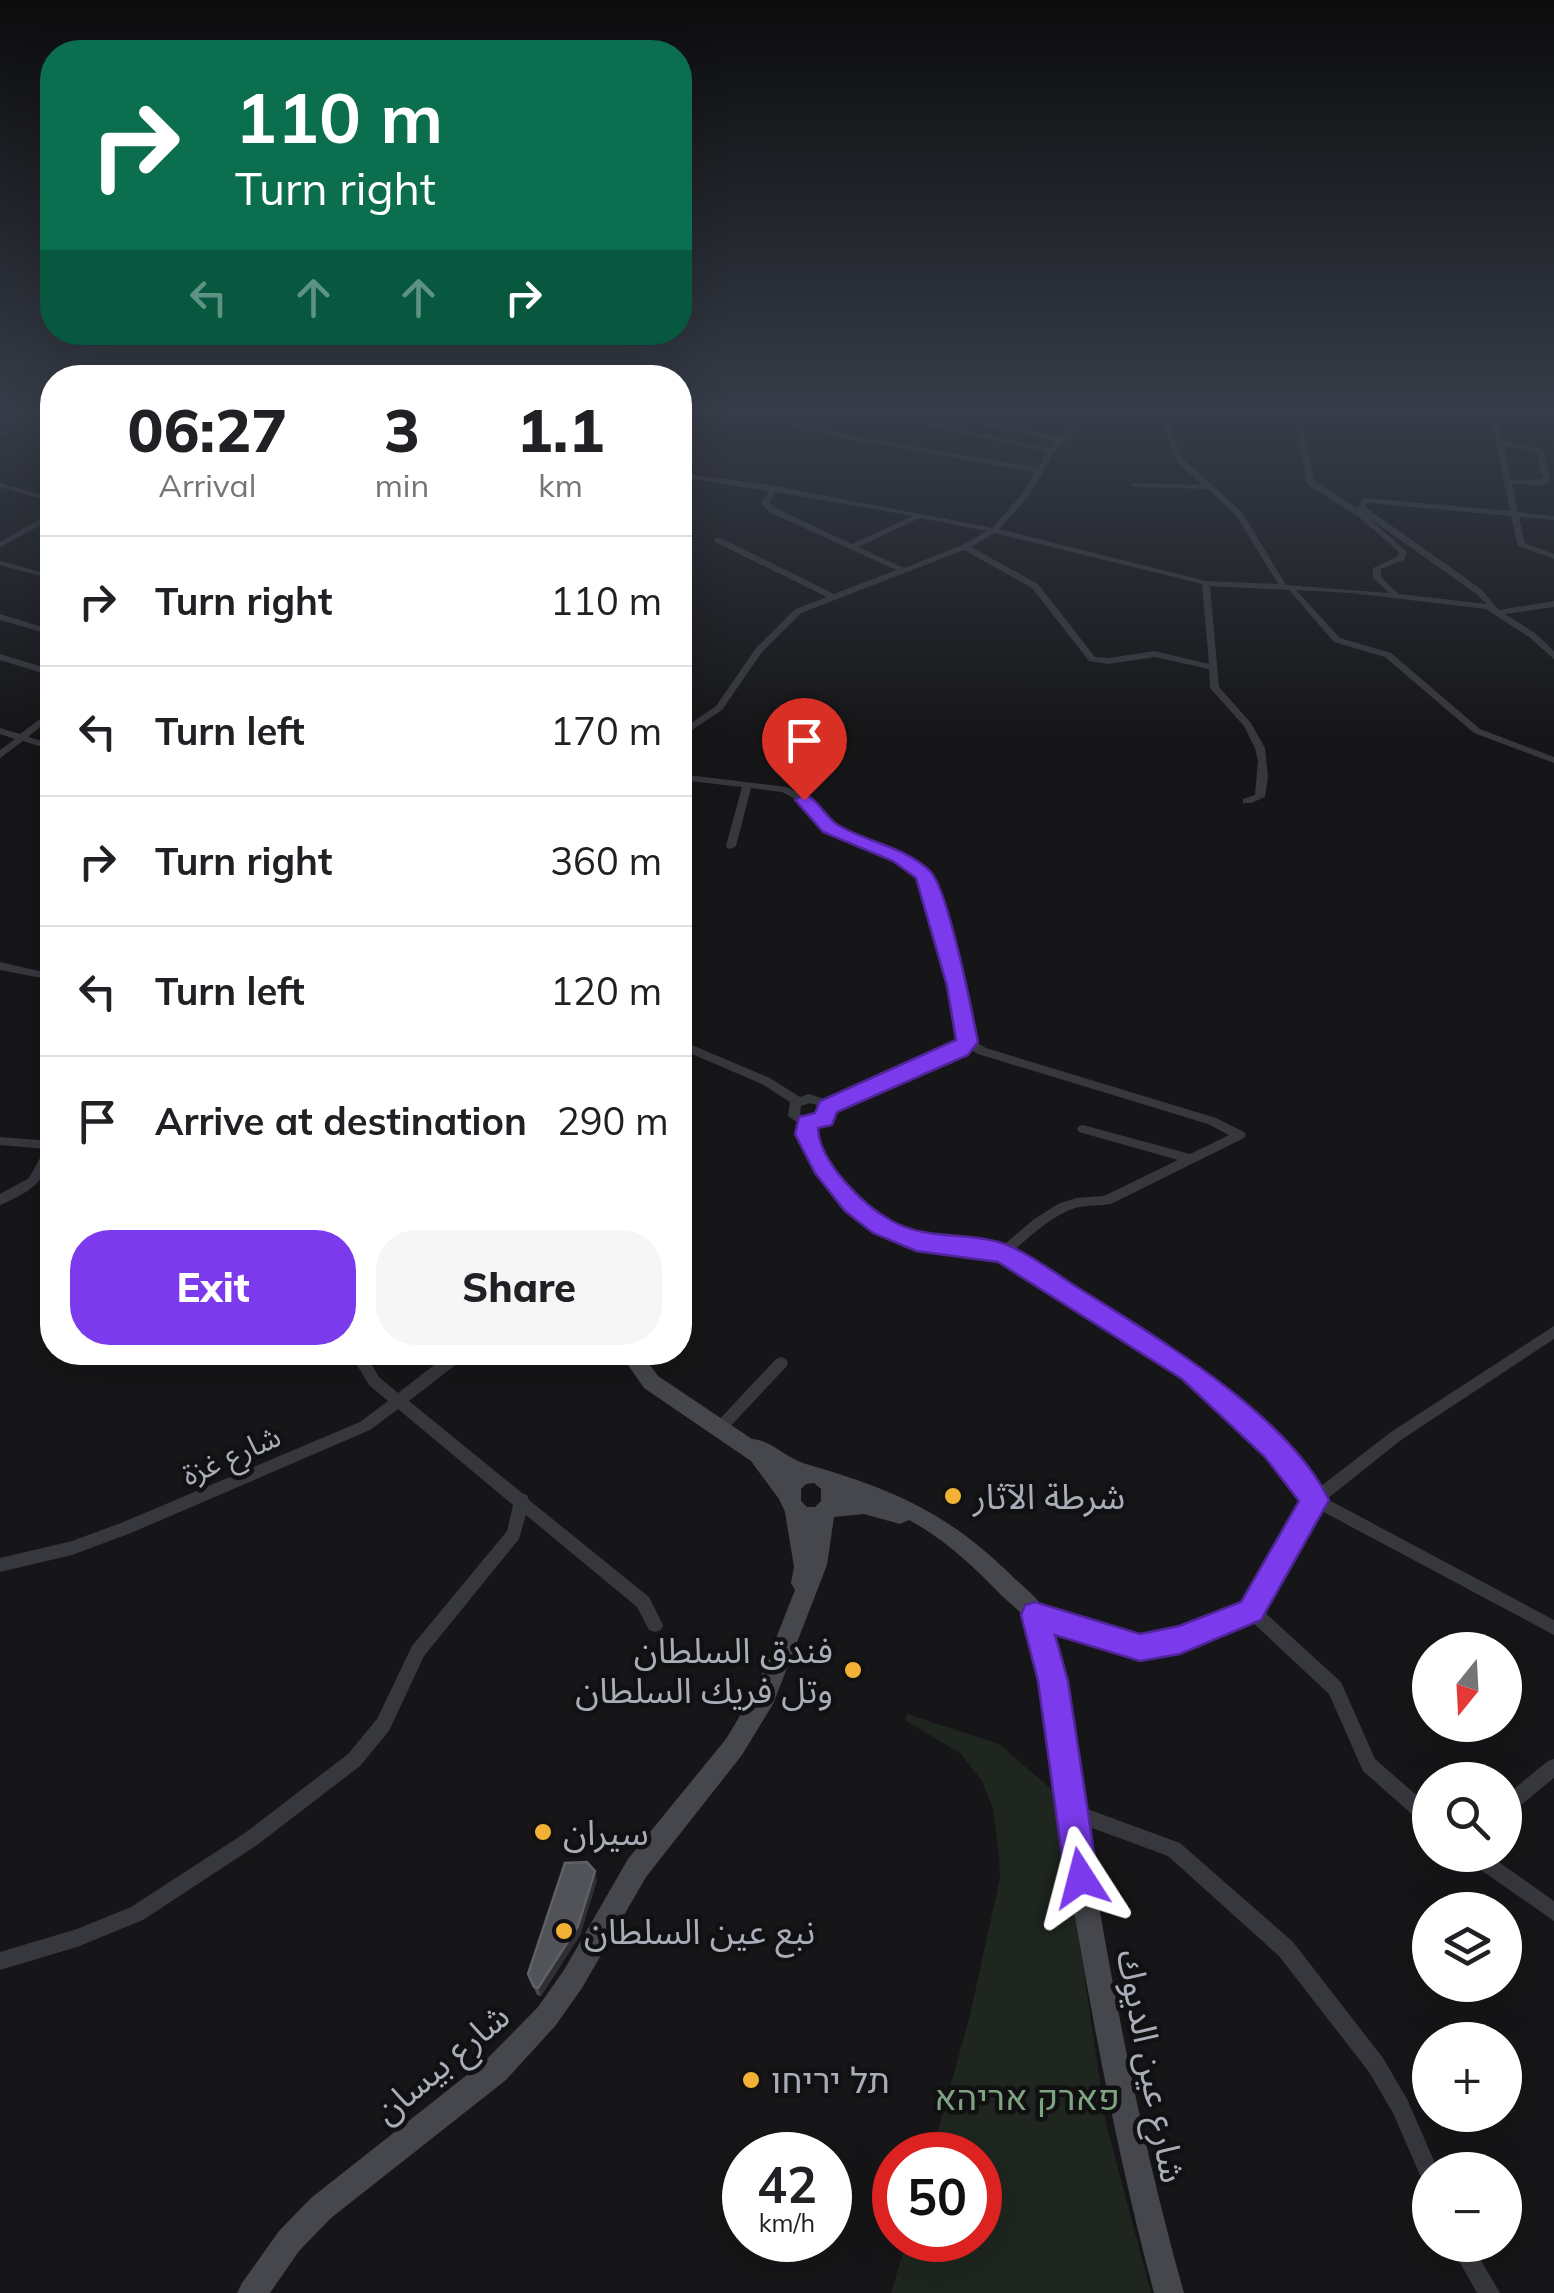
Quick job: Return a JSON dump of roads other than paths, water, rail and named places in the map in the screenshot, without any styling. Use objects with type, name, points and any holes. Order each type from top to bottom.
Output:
[{"type":"main road","points":[[640,1365],[652,1382],[758,1455],[791,1501],[808,1515],[864,1505],[886,1510],[973,1550]]},
{"type":"main road","points":[[720,1428],[818,1478],[868,1490],[942,1525],[973,1550],[1035,1615]]},
{"type":"main road","points":[[791,1501],[793,1481],[818,1478]]},
{"type":"main road","points":[[818,1478],[834,1494],[827,1510]]},
{"type":"main road","name":"شارع بيسان","points":[[791,1501],[806,1566],[798,1606]]},
{"type":"main road","name":"شارع بيسان","points":[[252,2293],[289,2241],[320,2208],[496,2070],[547,2016],[637,1868],[734,1747],[765,1696],[816,1565],[827,1510]]},
{"type":"main road","name":"شارع عين الديوك","points":[[1035,1615],[1053,1681],[1070,1812],[1118,2093],[1169,2293]]},
{"type":"street","points":[[794,520],[904,571]]},
{"type":"street","points":[[850,546],[911,520]]},
{"type":"street","points":[[933,520],[1206,583],[1335,590],[1499,610],[1554,604]]},
{"type":"street","points":[[692,727],[719,708],[781,624],[798,611],[965,547],[992,532],[1003,520]]},
{"type":"street","points":[[1243,520],[1277,585],[1292,590],[1335,590]]},
{"type":"street","points":[[1367,520],[1403,552],[1401,558],[1377,568],[1377,578],[1397,596]]},
{"type":"street","points":[[1378,520],[1478,591],[1554,656]]},
{"type":"street","points":[[1516,520],[1520,544],[1554,557]]},
{"type":"street","points":[[0,545],[40,523]]},
{"type":"street","points":[[718,540],[836,598]]},
{"type":"street","points":[[965,547],[1035,586],[1092,659],[1108,661],[1155,654],[1214,668]]},
{"type":"street","points":[[0,563],[40,574]]},
{"type":"street","points":[[1206,583],[1215,688],[1235,706],[1265,754],[1260,797],[1247,801]]},
{"type":"street","points":[[1292,590],[1337,640],[1382,652],[1477,731],[1554,760]]},
{"type":"street","points":[[0,617],[40,629]]},
{"type":"street","points":[[1536,638],[1554,636]]},
{"type":"street","points":[[0,657],[40,669]]},
{"type":"street","points":[[0,756],[40,725]]},
{"type":"street","points":[[0,730],[40,743]]},
{"type":"street","points":[[692,778],[792,792],[830,828],[887,851],[925,876],[958,986],[967,1042],[982,1052],[1212,1120],[1240,1135],[1106,1201],[1087,1199],[1055,1210],[1003,1253]]},
{"type":"street","points":[[731,846],[747,784]]},
{"type":"street","points":[[0,966],[40,974]]},
{"type":"street","points":[[828,1107],[815,1098],[798,1101],[792,1108],[794,1116],[807,1123],[824,1119],[828,1107],[960,1050],[967,1042]]},
{"type":"street","points":[[692,1049],[766,1081],[798,1101]]},
{"type":"street","points":[[807,1123],[806,1134],[823,1167],[854,1205],[882,1227],[916,1242],[1003,1253],[1192,1372],[1275,1449],[1315,1500],[1554,1628]]},
{"type":"street","points":[[1083,1130],[1190,1160]]},
{"type":"street","points":[[0,1141],[40,1145]]},
{"type":"street","points":[[0,1200],[34,1181],[40,1169]]},
{"type":"street","points":[[1035,1615],[1140,1648],[1180,1640],[1251,1611],[1315,1500],[1396,1436],[1554,1332]]},
{"type":"street","points":[[720,1428],[781,1363]]},
{"type":"street","points":[[364,1365],[374,1381],[643,1602],[655,1625]]},
{"type":"street","name":"شارع غزة","points":[[0,1565],[72,1548],[198,1500],[365,1426],[444,1365]]},
{"type":"street","points":[[0,1962],[78,1938],[137,1914],[251,1839],[354,1760],[383,1725],[418,1652],[514,1534],[522,1500]]},
{"type":"street","points":[[1251,1611],[1335,1688],[1368,1765],[1412,1803]]},
{"type":"street","points":[[1522,1793],[1554,1766]]},
{"type":"street","points":[[1070,1812],[1174,1849],[1286,1949],[1376,2065],[1420,2152]]},
{"type":"street","points":[[1498,1872],[1554,1912]]},
{"type":"street","points":[[1470,2262],[1488,2293]]},
{"type":"place","name":"شرطة الآثار","points":[[953,1496]]},
{"type":"place","name":"فندق السلطان وتل فريك السلطان","points":[[853,1670]]},
{"type":"place","name":"سيران","points":[[543,1832]]},
{"type":"place","name":"نبع عين السلطان","points":[[564,1931]]},
{"type":"place","name":"תל יריחו","points":[[751,2080]]},
{"type":"park label","name":"פארק אריהא","points":[[1027,2097]]}]
